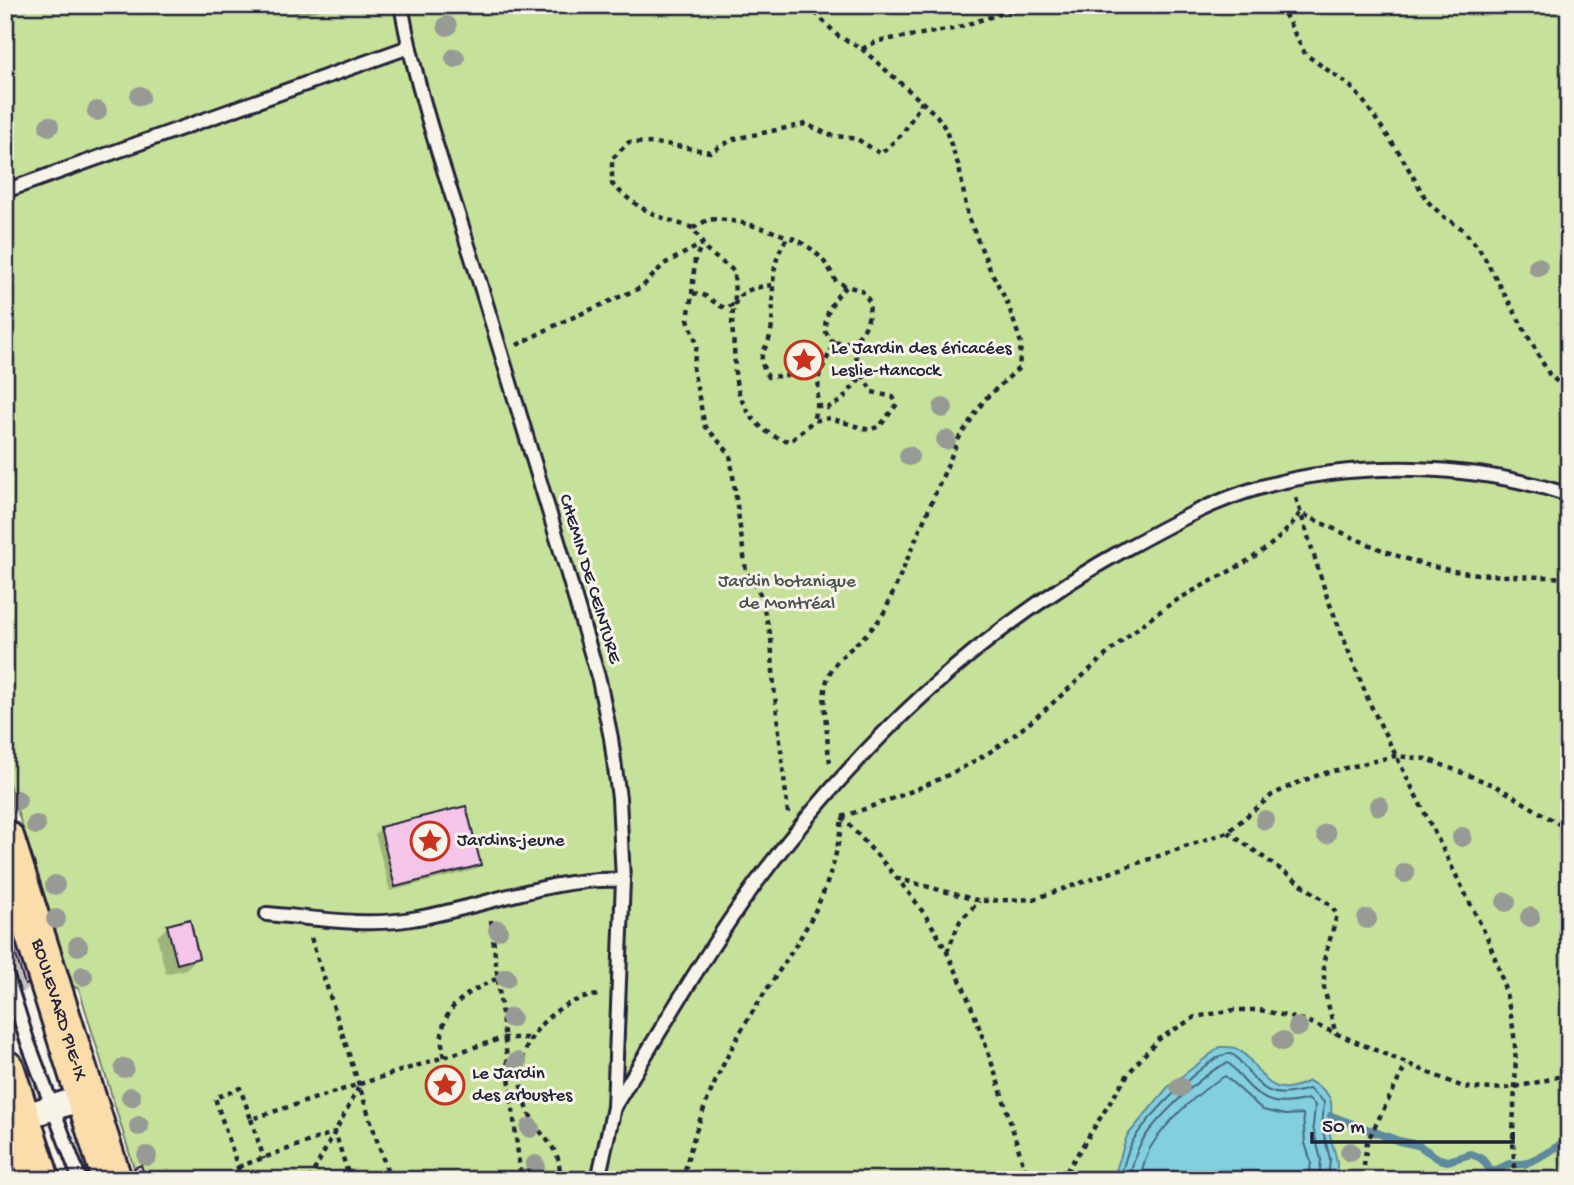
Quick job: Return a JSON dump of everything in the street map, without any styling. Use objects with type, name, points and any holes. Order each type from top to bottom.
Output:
[{"type":"main road","name":"BOULEVARD PIE-IX","points":[[5,840],[41,1111],[40,1180]]},
{"type":"main road","name":"BOULEVARD PIE-IX","points":[[5,1070],[41,1111],[111,1180]]},
{"type":"lane","name":"CHEMIN DE CEINTURE","points":[[401,5],[409,47],[443,168],[599,680],[611,738],[623,839],[623,880],[614,1107],[598,1180]]},
{"type":"lane","points":[[5,191],[409,47]]},
{"type":"lane","points":[[614,1107],[707,955],[755,883],[789,840],[868,748],[923,693],[1006,625],[1052,594],[1114,555],[1206,507],[1258,488],[1290,481],[1364,470],[1445,471],[1498,477],[1569,495]]},
{"type":"lane","points":[[267,914],[379,922],[410,920],[595,878],[623,880]]},
{"type":"lane","points":[[5,970],[27,1040],[41,1111],[80,1180]]},
{"type":"path","points":[[807,5],[838,36],[862,49],[937,116],[959,167],[968,217],[1016,325],[1022,354],[1019,368],[985,399],[959,438],[877,624],[837,662],[829,675],[824,689],[827,743]]},
{"type":"path","points":[[862,49],[878,41],[953,29],[1027,5]]},
{"type":"path","points":[[1280,5],[1305,54],[1350,86],[1362,99],[1427,201],[1470,236],[1549,374],[1569,393]]},
{"type":"path","points":[[851,342],[863,376],[872,392],[893,397],[897,404],[880,426],[869,430],[830,418],[813,421],[791,441],[779,440],[763,429],[743,405],[736,383],[732,328],[735,303],[734,271],[707,251],[693,228],[653,215],[632,203],[612,184],[612,159],[629,142],[666,144],[710,152],[734,139],[805,124],[830,135],[857,139],[881,154],[903,133],[922,102]]},
{"type":"path","points":[[693,228],[708,220],[733,221],[770,229],[798,240],[814,252],[830,268],[836,282],[862,291],[870,302],[869,318],[862,335],[851,342],[835,343]]},
{"type":"path","points":[[788,237],[779,250],[772,285],[771,334],[761,352],[763,367],[768,377],[804,374],[819,376]]},
{"type":"path","points":[[502,356],[527,339],[642,286],[664,264],[702,244]]},
{"type":"path","points":[[702,244],[695,259],[688,319],[697,344],[692,369],[705,426],[730,454],[746,571],[760,594],[771,637],[774,687],[786,777],[789,840]]},
{"type":"path","points":[[692,294],[700,292],[711,298],[719,307],[727,308],[750,288],[772,285]]},
{"type":"path","points":[[835,343],[826,333],[825,321],[839,291],[847,286]]},
{"type":"path","points":[[813,421],[819,376],[835,343]]},
{"type":"path","points":[[817,405],[827,408],[841,401],[863,376]]},
{"type":"path","points":[[1290,481],[1319,574],[1350,659],[1499,966],[1511,1013],[1515,1047],[1516,1177]]},
{"type":"path","points":[[1300,513],[1373,547],[1431,566],[1462,573],[1569,578]]},
{"type":"path","points":[[842,817],[919,788],[987,753],[1025,726],[1137,628],[1178,598],[1277,541],[1300,513]]},
{"type":"path","points":[[897,878],[980,901],[1034,899],[1228,832],[1272,795],[1297,783],[1321,774],[1395,756],[1427,759],[1496,786],[1569,831]]},
{"type":"path","points":[[825,798],[897,878],[931,924],[947,952],[988,1055],[1028,1180]]},
{"type":"path","points":[[683,1180],[701,1117],[728,1056],[820,904],[834,863],[842,817]]},
{"type":"path","points":[[1228,832],[1332,906],[1338,915],[1324,960],[1324,988],[1336,1035]]},
{"type":"path","points":[[947,952],[960,921],[980,901]]},
{"type":"path","points":[[489,902],[521,1180]]},
{"type":"path","points":[[304,917],[390,1180]]},
{"type":"path","points":[[444,1057],[440,1042],[442,1028],[451,1008],[476,988],[496,979]]},
{"type":"path","points":[[559,1180],[556,1151],[532,1120],[522,1093],[522,1069],[539,1025],[562,1006],[583,998],[604,995]]},
{"type":"path","points":[[1061,1180],[1128,1074],[1159,1039],[1195,1017],[1234,1010],[1260,1010],[1304,1020],[1463,1087],[1515,1089],[1569,1074]]},
{"type":"path","points":[[251,1119],[503,1038],[532,1038]]},
{"type":"path","points":[[1364,1166],[1367,1142],[1406,1065]]},
{"type":"path","points":[[309,1180],[360,1084]]},
{"type":"path","points":[[242,1180],[215,1098],[240,1088],[264,1158]]},
{"type":"path","points":[[238,1167],[335,1132]]},
{"type":"path","points":[[335,1132],[350,1180]]},
{"type":"green space","name":"Jardin botanique de Montréal","points":[[5,5],[1569,5],[1569,1180],[146,1180],[141,1165],[134,1168],[79,989],[73,986],[5,772]]},
{"type":"water","points":[[1220,1047],[1233,1047],[1244,1053],[1265,1079],[1279,1088],[1309,1081],[1327,1093],[1331,1102],[1329,1126],[1337,1166],[1334,1180],[1113,1180],[1127,1136],[1168,1087]]},
{"type":"building","points":[[466,806],[481,865],[395,887],[380,827]]},
{"type":"building","points":[[5,878],[37,981],[25,985],[5,918]]},
{"type":"building","points":[[190,919],[199,958],[177,964],[167,925]]},
{"type":"building","points":[[141,1165],[146,1180],[138,1180],[134,1168]]},
{"type":"waterway","points":[[1331,1116],[1399,1141],[1418,1145],[1439,1159],[1448,1161],[1471,1154],[1481,1158],[1492,1172],[1509,1164],[1524,1164],[1544,1155],[1569,1135]]},
{"type":"waterway","points":[[1481,1180],[1492,1172]]},
{"type":"place","name":"Le Jardin des éricacées Leslie-Hancock","points":[[804,360]]},
{"type":"place","name":"Jardins-jeune","points":[[430,841]]},
{"type":"place","name":"Le Jardin des arbustes","points":[[445,1085]]}]
